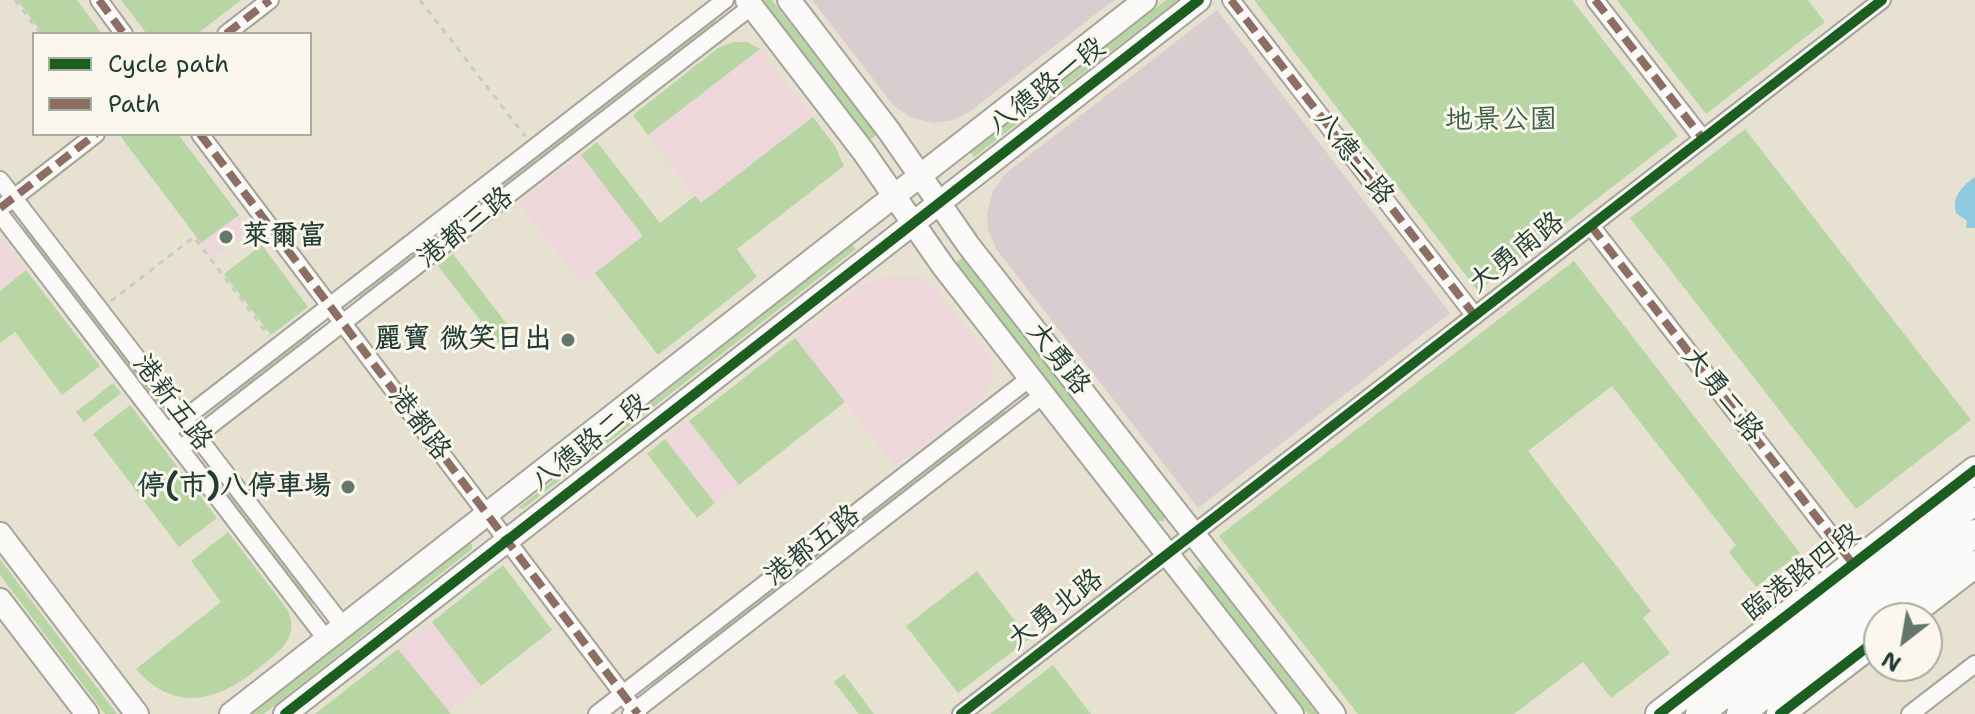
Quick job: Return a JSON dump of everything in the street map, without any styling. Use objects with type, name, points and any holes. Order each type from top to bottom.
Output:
[{"type":"main road","name":"臨港路四段","points":[[1659,714],[1975,470]]},
{"type":"main road","name":"臨港路四段","points":[[1699,714],[1975,501]]},
{"type":"main road","points":[[1740,714],[1975,533]]},
{"type":"main road","points":[[1926,602],[1975,564]]},
{"type":"main road","points":[[1780,714],[1863,650]]},
{"type":"street","points":[[99,0],[123,32]]},
{"type":"street","points":[[229,32],[270,0]]},
{"type":"street","name":"港都三路","points":[[167,432],[725,0]]},
{"type":"street","name":"大勇路","points":[[789,0],[926,212],[1180,544],[1292,714]]},
{"type":"street","name":"八德路一段","points":[[907,185],[1145,0]]},
{"type":"street","name":"八德路一段","points":[[926,212],[1199,0]]},
{"type":"street","name":"八德二路","points":[[1231,0],[1475,316]]},
{"type":"street","points":[[1595,0],[1703,139]]},
{"type":"street","name":"大勇南路","points":[[1180,544],[1882,0]]},
{"type":"street","name":"港都三路","points":[[180,449],[749,3]]},
{"type":"street","name":"大勇路","points":[[749,3],[907,185],[1037,386],[1334,714]]},
{"type":"street","points":[[0,211],[93,136]]},
{"type":"street","name":"港都路","points":[[202,136],[635,713]]},
{"type":"street","name":"港新五路","points":[[0,180],[197,436],[335,632]]},
{"type":"street","name":"八德路二段","points":[[231,714],[907,185]]},
{"type":"street","name":"港新五路","points":[[0,211],[180,449],[335,632]]},
{"type":"street","name":"八德路二段","points":[[285,714],[926,212]]},
{"type":"street","name":"大勇二路","points":[[1591,226],[1853,564]]},
{"type":"street","name":"港都五路","points":[[597,714],[1037,386]]},
{"type":"street","name":"港都五路","points":[[635,713],[1037,386]]},
{"type":"street","points":[[0,534],[137,714]]},
{"type":"street","name":"大勇北路","points":[[961,714],[1180,544]]},
{"type":"street","points":[[0,600],[87,714]]},
{"type":"street","points":[[1910,714],[1975,664]]},
{"type":"path","points":[[15,0],[39,32]]},
{"type":"path","points":[[420,0],[528,139]]},
{"type":"path","points":[[108,303],[194,237],[271,338]]},
{"type":"shaded area","points":[[812,0],[1114,0],[969,112],[953,120],[934,123],[912,118],[894,106]]},
{"type":"shaded area","points":[[1217,10],[1450,313],[1198,508],[997,250],[988,231],[987,213],[993,191],[1005,174]]},
{"type":"shaded area","points":[[760,49],[813,117],[701,204],[648,135]]},
{"type":"shaded area","points":[[581,155],[644,236],[581,284],[519,203]]},
{"type":"shaded area","points":[[239,215],[250,230],[213,258],[201,243]]},
{"type":"shaded area","points":[[0,236],[26,270],[0,291]]},
{"type":"shaded area","points":[[889,275],[919,278],[937,290],[990,358],[994,376],[982,399],[895,466],[795,338],[861,286]]},
{"type":"shaded area","points":[[689,421],[739,485],[715,503],[665,439]]},
{"type":"shaded area","points":[[432,622],[481,686],[447,712],[398,649]]},
{"type":"green space","points":[[17,0],[77,0],[101,32],[41,32]]},
{"type":"green space","points":[[121,0],[241,0],[200,32],[145,32]]},
{"type":"green space","points":[[763,0],[772,0],[876,135],[870,140]]},
{"type":"green space","points":[[1166,0],[1178,0],[974,157],[970,152]]},
{"type":"green space","name":"地景公園","points":[[1254,0],[1572,0],[1678,136],[1478,291]]},
{"type":"green space","points":[[1617,0],[1808,0],[1825,22],[1706,114]]},
{"type":"green space","points":[[714,19],[717,22],[362,297],[359,296]]},
{"type":"green space","points":[[733,42],[747,42],[760,49],[648,135],[633,115],[718,48]]},
{"type":"green space","points":[[813,117],[835,146],[844,166],[737,249],[757,277],[658,355],[595,273],[643,236],[581,155],[597,142],[660,223],[695,196],[701,203]]},
{"type":"green space","points":[[1745,129],[1971,420],[1856,509],[1630,218]]},
{"type":"green space","points":[[180,136],[239,215],[201,243],[121,137]]},
{"type":"green space","points":[[23,228],[27,228],[158,399],[157,403]]},
{"type":"green space","points":[[852,244],[856,249],[523,509],[518,508]]},
{"type":"green space","points":[[262,245],[308,307],[271,335],[224,274]]},
{"type":"green space","points":[[453,254],[516,336],[501,347],[438,266]]},
{"type":"green space","points":[[962,258],[1164,517],[1164,521],[1158,521],[956,262]]},
{"type":"green space","points":[[1574,261],[1800,553],[1756,587],[1729,552],[1736,545],[1612,386],[1528,451],[1651,611],[1643,618],[1670,653],[1611,698],[1583,662],[1514,714],[1358,714],[1219,536]]},
{"type":"green space","points":[[26,270],[100,366],[62,395],[15,332],[0,343],[0,291]]},
{"type":"green space","points":[[310,332],[313,336],[217,410],[214,409]]},
{"type":"green space","points":[[795,338],[845,402],[739,485],[689,421]]},
{"type":"green space","points":[[113,383],[121,393],[84,422],[76,412]]},
{"type":"green space","points":[[130,405],[217,518],[179,547],[93,434]]},
{"type":"green space","points":[[1003,409],[1006,413],[655,685],[651,684]]},
{"type":"green space","points":[[665,439],[715,503],[697,518],[647,454]]},
{"type":"green space","points":[[207,465],[314,604],[310,604],[206,469]]},
{"type":"green space","points":[[228,532],[287,609],[291,619],[290,636],[274,656],[228,688],[197,698],[166,692],[136,669],[221,602],[191,561]]},
{"type":"green space","points":[[468,544],[472,544],[472,549],[264,714],[252,714]]},
{"type":"green space","points":[[0,559],[117,714],[105,714],[0,575]]},
{"type":"green space","points":[[503,565],[552,630],[481,686],[432,622]]},
{"type":"green space","points":[[1199,566],[1203,567],[1317,714],[1308,714],[1197,572]]},
{"type":"green space","points":[[977,571],[1029,639],[958,693],[906,626]]},
{"type":"green space","points":[[398,649],[451,714],[315,714]]},
{"type":"green space","points":[[1053,665],[1091,714],[990,714]]},
{"type":"green space","points":[[844,674],[874,714],[859,714],[834,682]]},
{"type":"water","points":[[1975,177],[1975,228],[1966,228],[1967,221],[1956,213],[1955,202],[1962,188]]},
{"type":"marked path","points":[[99,0],[123,32]]},
{"type":"marked path","points":[[229,32],[270,0]]},
{"type":"marked path","points":[[1231,0],[1475,316]]},
{"type":"marked path","points":[[1595,0],[1703,139]]},
{"type":"marked path","points":[[0,208],[93,136]]},
{"type":"marked path","points":[[202,136],[638,714]]},
{"type":"marked path","points":[[1591,226],[1853,564]]},
{"type":"cycle path","points":[[285,714],[1199,0]]},
{"type":"cycle path","points":[[961,714],[1882,0]]},
{"type":"cycle path","points":[[1659,714],[1975,470]]},
{"type":"cycle path","points":[[1780,714],[1863,650]]},
{"type":"place","name":"萊爾富","points":[[226,237]]},
{"type":"place","name":"麗寶 微笑日出","points":[[568,340]]},
{"type":"place","name":"停(市)八停車場","points":[[348,487]]}]
